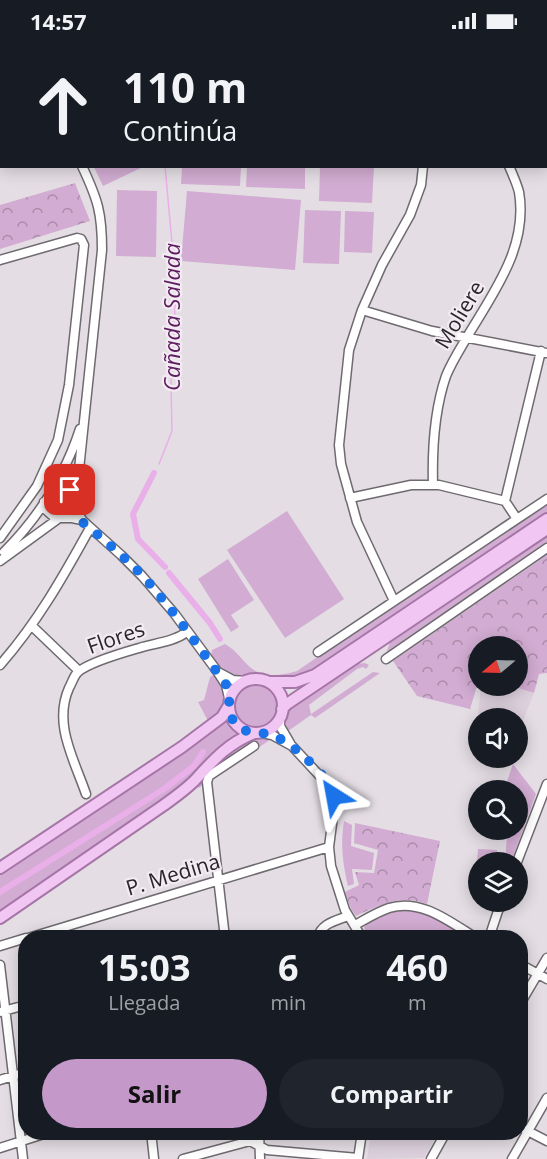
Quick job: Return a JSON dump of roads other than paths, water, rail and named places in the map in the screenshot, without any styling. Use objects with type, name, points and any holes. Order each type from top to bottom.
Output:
[{"type":"main road","points":[[2,863],[182,747],[222,717],[233,691],[245,681],[253,679],[269,682],[295,682],[315,675],[547,519]]},
{"type":"main road","points":[[0,918],[164,805],[186,788],[220,752],[236,741],[275,725],[287,704],[547,529]]},
{"type":"main road","points":[[269,682],[280,694],[281,714]]},
{"type":"main road","points":[[229,703],[234,722],[246,732],[258,733]]},
{"type":"street","points":[[0,561],[71,507],[80,470],[102,227],[99,204],[83,168]]},
{"type":"street","points":[[394,601],[357,522],[341,464],[339,445],[349,350],[362,310],[382,265],[410,215],[421,185],[423,168]]},
{"type":"street","name":"Moliere","points":[[434,485],[432,452],[437,413],[447,375],[502,280],[517,244],[521,220],[520,200],[511,168]]},
{"type":"street","points":[[0,260],[76,238],[81,240],[84,251],[69,385],[58,440],[37,486],[0,538]]},
{"type":"street","points":[[80,287],[97,290]]},
{"type":"street","points":[[362,310],[432,331],[544,352],[505,501]]},
{"type":"street","points":[[0,555],[22,533],[52,489],[75,444],[84,414]]},
{"type":"street","points":[[350,498],[411,485],[434,485],[505,501],[517,519]]},
{"type":"street","points":[[52,489],[58,486],[70,490],[81,520],[122,555],[142,576],[217,671],[226,685],[229,703]]},
{"type":"street","points":[[318,652],[547,499]]},
{"type":"street","points":[[44,502],[46,510],[57,519],[81,520]]},
{"type":"street","points":[[0,665],[50,600],[90,528]]},
{"type":"street","points":[[386,659],[547,548]]},
{"type":"street","points":[[32,626],[79,671]]},
{"type":"street","name":"Flores","points":[[86,794],[62,723],[65,698],[79,671],[120,654],[178,638],[187,632]]},
{"type":"street","points":[[217,671],[233,680],[245,681]]},
{"type":"street","points":[[281,714],[280,726],[292,746],[318,772],[334,793],[329,847],[331,866],[348,916],[358,930]]},
{"type":"street","points":[[258,733],[272,735],[292,746]]},
{"type":"street","points":[[224,930],[207,778],[254,746]]},
{"type":"street","points":[[520,852],[547,784]]},
{"type":"street","name":"P. Medina","points":[[53,930],[329,847]]},
{"type":"street","points":[[355,925],[389,908],[409,906],[431,911],[463,930]]},
{"type":"street","points":[[492,930],[498,912]]},
{"type":"street","points":[[320,930],[326,924],[348,916]]},
{"type":"street","name":"P. Medina","points":[[0,946],[18,941]]},
{"type":"street","points":[[528,991],[547,958]]},
{"type":"street","points":[[0,965],[3,1011],[18,1123]]},
{"type":"street","points":[[528,968],[547,979]]},
{"type":"street","points":[[3,1011],[18,1007]]},
{"type":"street","points":[[0,1080],[18,1074]]},
{"type":"street","points":[[528,1124],[547,1098]]},
{"type":"street","points":[[528,1131],[547,1141]]},
{"type":"street","points":[[0,1148],[26,1140]]},
{"type":"street","points":[[152,1140],[154,1159]]},
{"type":"street","points":[[259,1140],[260,1159]]},
{"type":"street","points":[[183,1159],[250,1141],[267,1150],[358,1158],[361,1140]]},
{"type":"street","points":[[431,1159],[442,1140]]},
{"type":"street","points":[[512,1159],[520,1140]]},
{"type":"street","points":[[20,1142],[23,1159]]},
{"type":"waterway","name":"Cañada Salada","points":[[159,464],[172,431],[171,386],[176,287],[165,168]]},
{"type":"waterway","points":[[154,473],[133,514],[138,539],[165,567]]},
{"type":"waterway","points":[[169,573],[210,623],[220,639]]},
{"type":"waterway","points":[[0,892],[164,789],[194,766],[203,752]]}]
